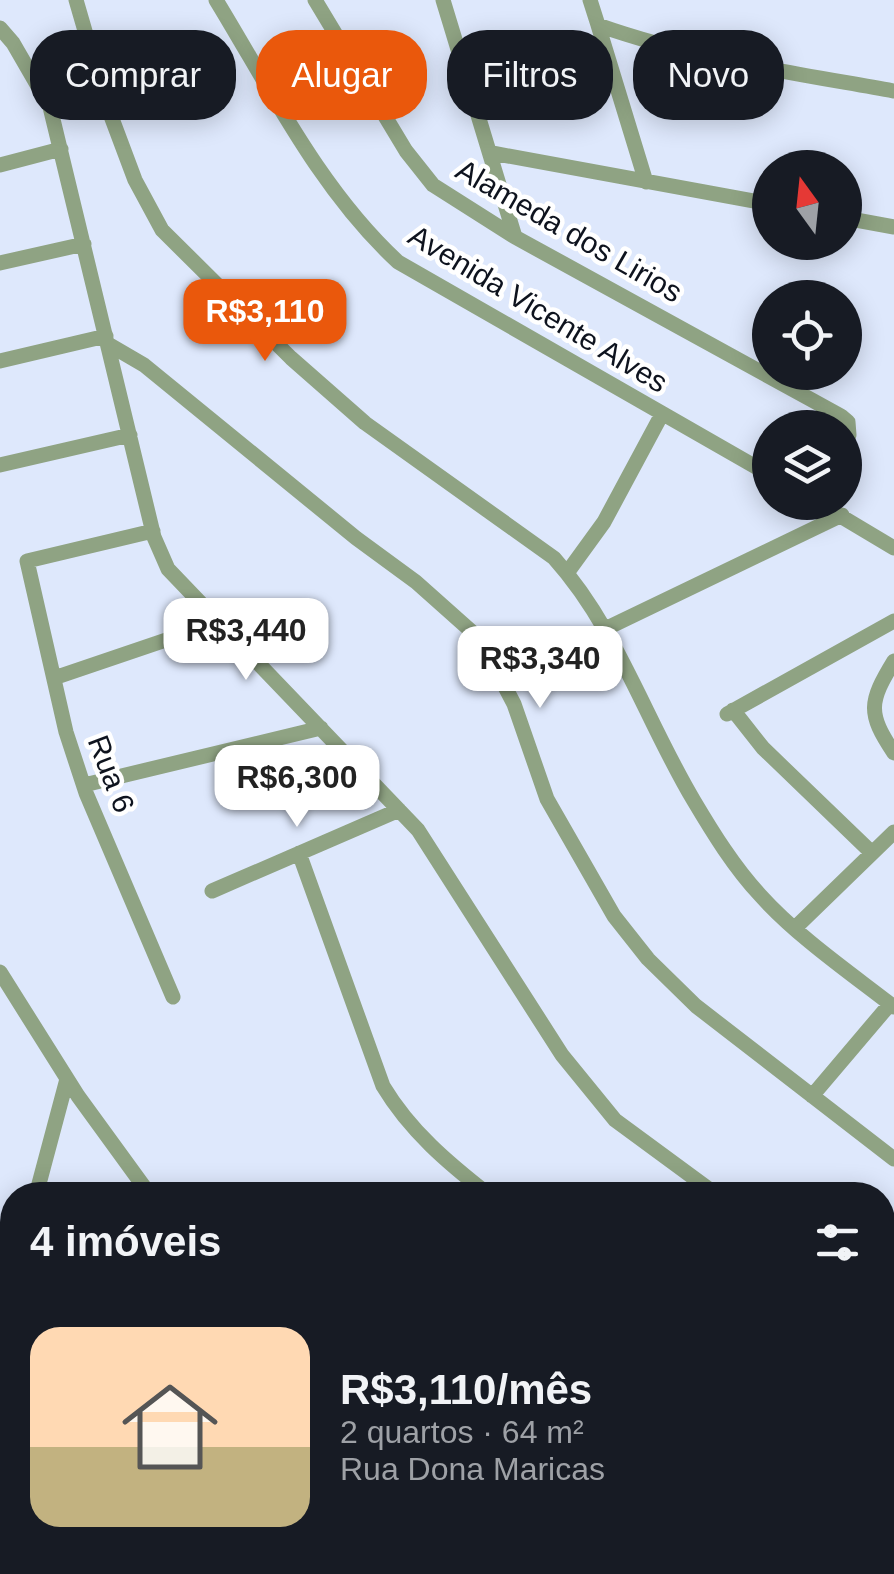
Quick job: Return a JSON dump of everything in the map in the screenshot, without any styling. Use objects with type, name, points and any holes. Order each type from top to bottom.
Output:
[{"type":"street","points":[[76,0],[104,100],[134,180],[162,230],[290,358],[365,423],[554,558],[605,629],[696,804],[760,894],[892,1006],[812,1096]]},
{"type":"street","name":"Avenida Vicente Alves","points":[[216,0],[328,184],[398,262],[752,465]]},
{"type":"street","name":"Alameda dos Lirios","points":[[315,0],[406,151],[433,185],[515,237],[831,410]]},
{"type":"street","points":[[443,0],[515,237]]},
{"type":"street","points":[[590,0],[646,182]]},
{"type":"street","points":[[598,25],[648,43],[710,58],[894,91]]},
{"type":"street","points":[[0,28],[50,107],[153,531],[168,569],[418,830],[562,1055],[615,1120],[698,1182]]},
{"type":"street","points":[[0,164],[61,150]]},
{"type":"street","points":[[492,153],[752,201]]},
{"type":"street","points":[[862,221],[894,228]]},
{"type":"street","points":[[0,263],[84,244]]},
{"type":"street","points":[[0,361],[107,340],[144,365],[356,538],[416,582],[480,639],[514,704],[546,800],[614,916],[648,959],[696,1006],[894,1159]]},
{"type":"street","points":[[567,572],[604,522],[662,414]]},
{"type":"street","points":[[0,465],[130,435]]},
{"type":"street","points":[[605,629],[832,520]]},
{"type":"street","points":[[850,520],[894,548]]},
{"type":"street","name":"Rua 6","points":[[153,531],[27,560],[66,732],[84,785],[173,997]]},
{"type":"street","points":[[872,854],[729,712],[894,621]]},
{"type":"street","points":[[54,678],[219,622]]},
{"type":"street","points":[[894,661],[872,706],[878,728],[894,753]]},
{"type":"street","points":[[84,785],[321,728]]},
{"type":"street","points":[[212,891],[400,810]]},
{"type":"street","points":[[796,927],[894,832]]},
{"type":"street","points":[[299,853],[382,1086],[401,1117],[473,1182]]},
{"type":"street","points":[[1,972],[67,1079],[141,1182]]},
{"type":"street","points":[[39,1182],[67,1079]]}]
